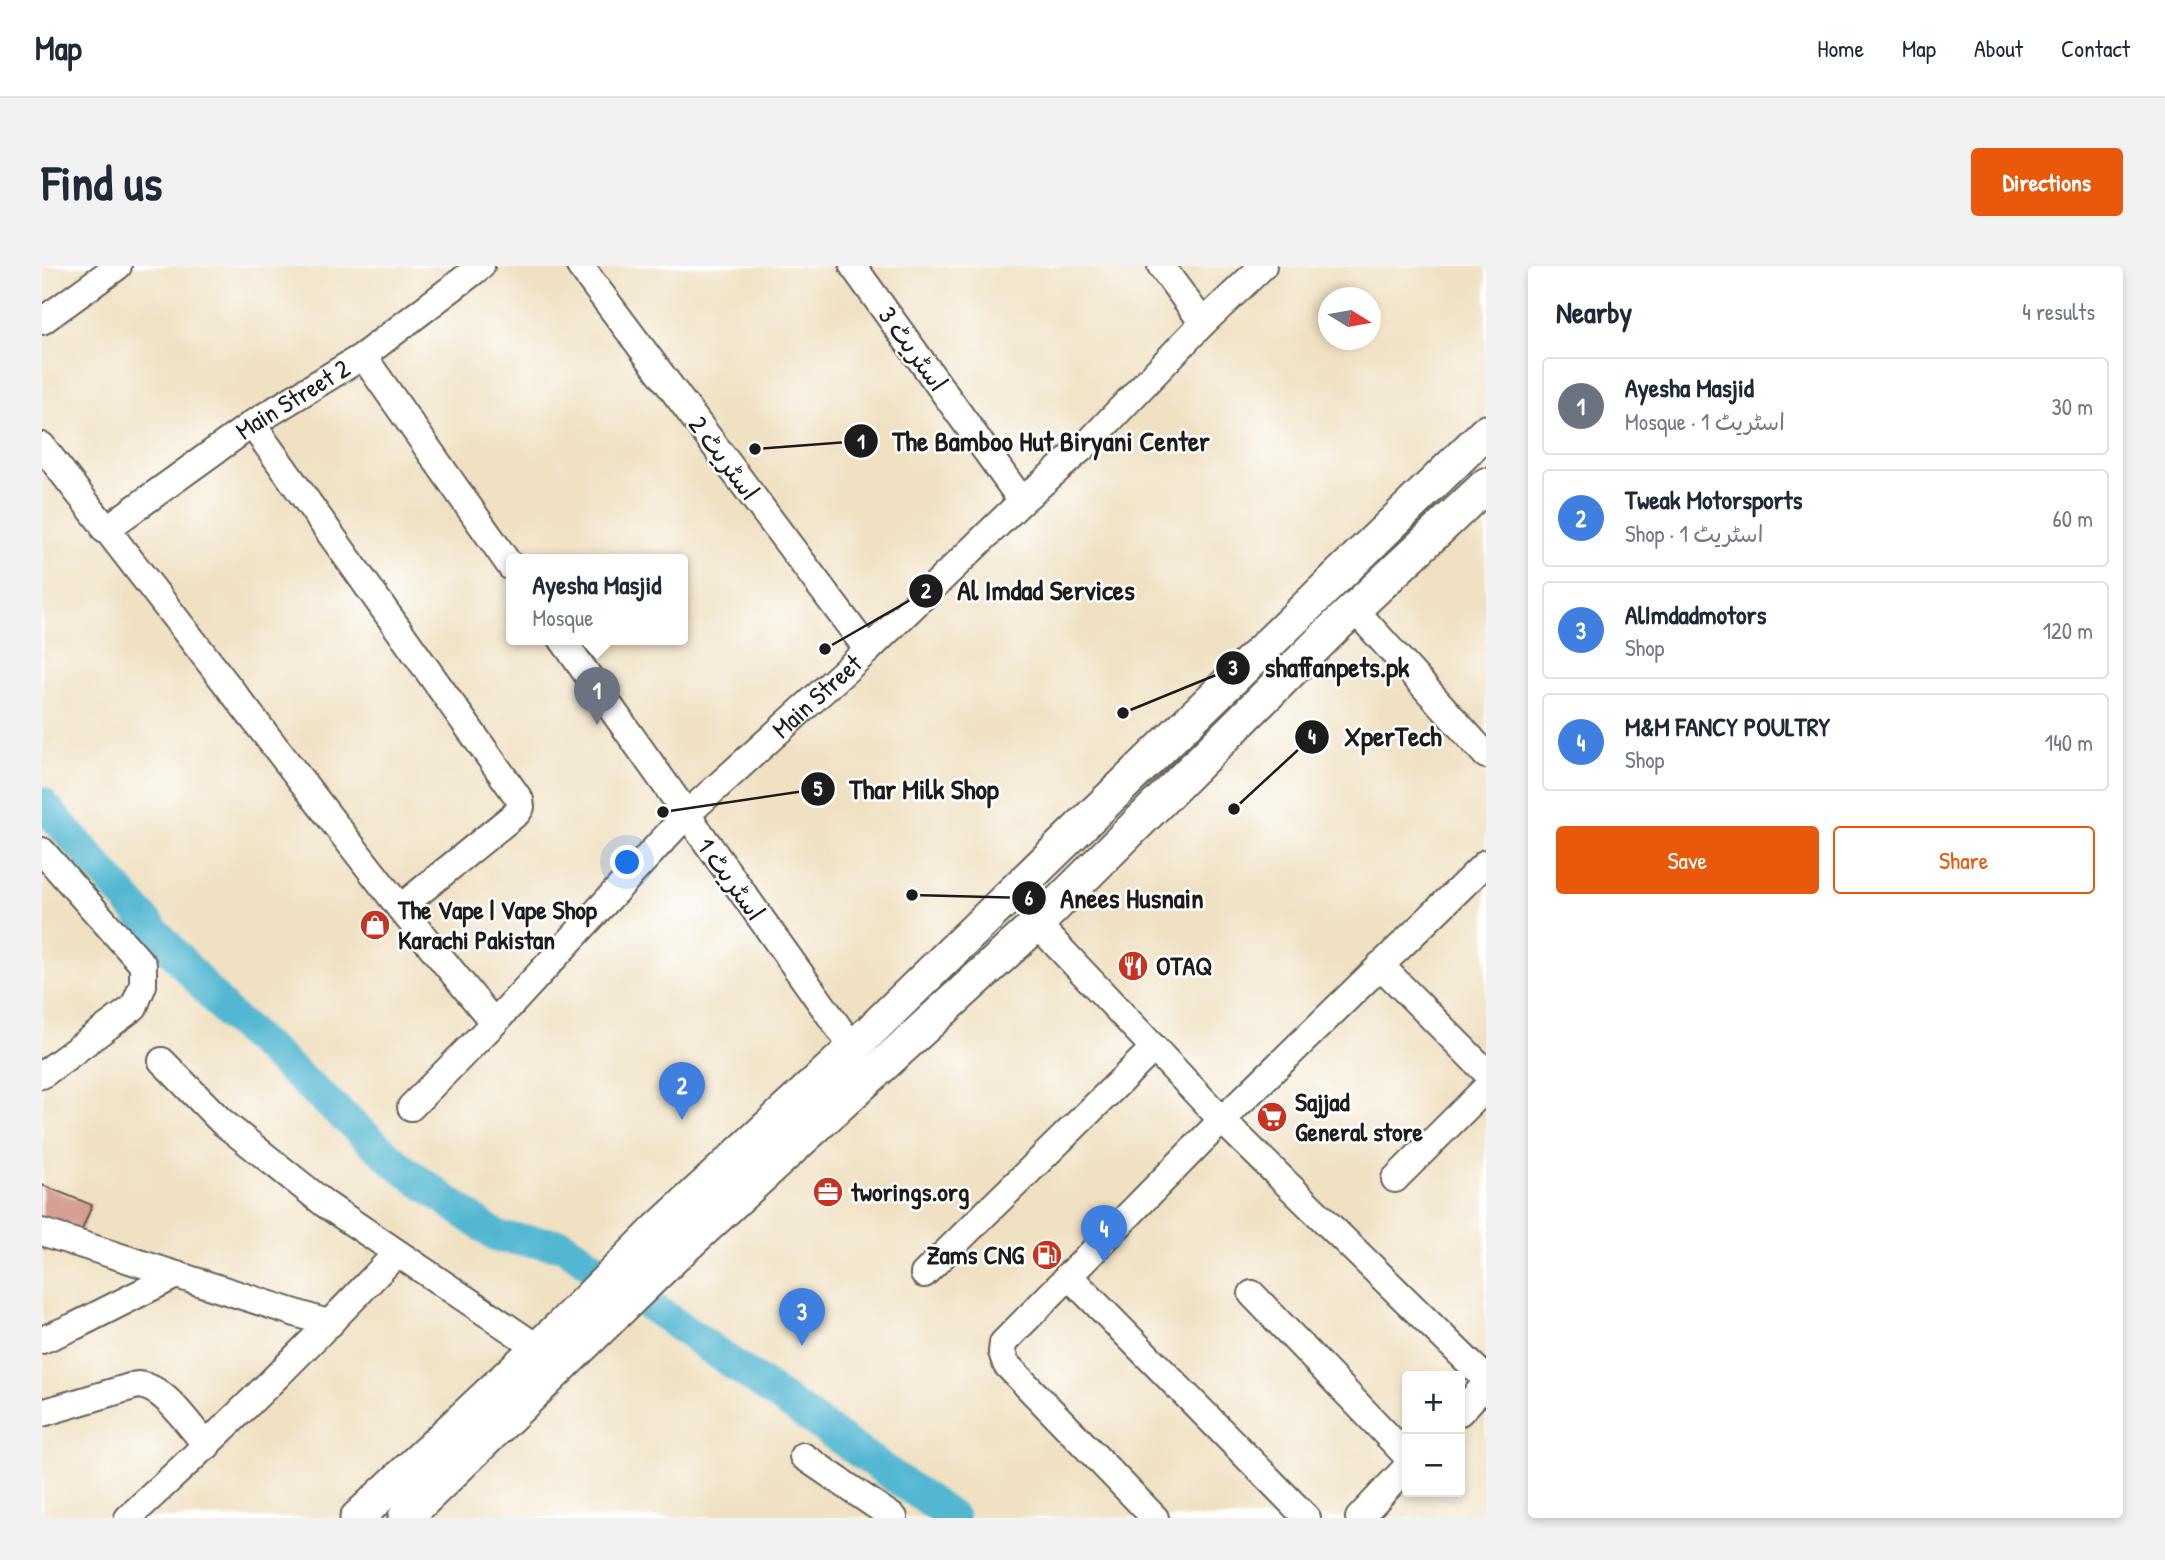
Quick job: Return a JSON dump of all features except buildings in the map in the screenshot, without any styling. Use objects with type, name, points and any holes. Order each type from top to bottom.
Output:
[{"type":"street","points":[[42,321],[118,266]]},
{"type":"street","name":"Main Street 2","points":[[106,530],[252,424],[363,356],[481,266]]},
{"type":"street","name":"اسٹریٹ 2","points":[[580,266],[868,649]]},
{"type":"street","name":"اسٹریٹ 3","points":[[853,266],[1022,501]]},
{"type":"street","points":[[1161,266],[1203,323]]},
{"type":"street","name":"Main Street","points":[[411,1107],[494,1023],[685,815],[868,649],[1022,501],[1090,441],[1203,323],[1263,266]]},
{"type":"street","points":[[363,356],[506,560]]},
{"type":"street","points":[[252,424],[520,800],[521,807],[518,812],[400,908]]},
{"type":"street","points":[[669,1240],[853,1048],[1486,432]]},
{"type":"street","points":[[42,446],[400,908],[494,1023]]},
{"type":"street","points":[[357,1518],[560,1341],[669,1240],[1037,924],[1354,609],[1486,485]]},
{"type":"street","points":[[1354,609],[1486,755]]},
{"type":"street","name":"اسٹریٹ 1","points":[[566,645],[853,1048]]},
{"type":"street","points":[[42,851],[143,965],[143,985],[134,1007],[42,1075]]},
{"type":"street","points":[[1155,1518],[1006,1364],[1002,1352],[1003,1343],[1222,1120],[1486,863]]},
{"type":"street","points":[[1037,924],[1222,1120],[1486,1379]]},
{"type":"street","points":[[980,926],[1007,951]]},
{"type":"street","points":[[1380,964],[1486,1072]]},
{"type":"street","points":[[924,1274],[1154,1048]]},
{"type":"street","points":[[162,1061],[221,1121],[325,1204],[397,1254],[560,1341]]},
{"type":"street","points":[[1395,1179],[1486,1088]]},
{"type":"street","points":[[42,1232],[330,1324]]},
{"type":"street","points":[[128,1518],[207,1446],[397,1254]]},
{"type":"street","points":[[42,1339],[75,1326],[176,1275]]},
{"type":"street","points":[[1068,1275],[1307,1518]]},
{"type":"street","points":[[1252,1294],[1402,1451]]},
{"type":"street","points":[[405,1518],[560,1341]]},
{"type":"street","points":[[1465,1407],[1486,1384]]},
{"type":"street","points":[[42,1413],[137,1385],[146,1385],[161,1394],[207,1446]]},
{"type":"street","points":[[803,1456],[894,1518]]},
{"type":"street","points":[[1359,1518],[1402,1472]]},
{"type":"waterway","points":[[42,803],[229,1015],[404,1170],[498,1237],[563,1245],[953,1518]]},
{"type":"place","name":"The Bamboo Hut Biryani Center","points":[[755,449]]},
{"type":"place","name":"Al Imdad Services","points":[[825,649]]},
{"type":"place","name":"shaffanpets.pk","points":[[1123,713]]},
{"type":"place","name":"Ayesha Masjid","points":[[597,725]]},
{"type":"place","name":"XperTech","points":[[1234,809]]},
{"type":"place","name":"Thar Milk Shop","points":[[663,812]]},
{"type":"place","name":"Anees Husnain","points":[[912,895]]},
{"type":"place","name":"The Vape | Vape Shop Karachi Pakistan","points":[[375,925]]},
{"type":"place","name":"OTAQ","points":[[1133,966]]},
{"type":"place","name":"Sajjad General store","points":[[1272,1117]]},
{"type":"place","name":"Tweak Motorsports","points":[[682,1120]]},
{"type":"place","name":"tworings.org","points":[[828,1192]]},
{"type":"place","name":"Zams CNG","points":[[1047,1255]]},
{"type":"place","name":"M&M FANCY POULTRY","points":[[1104,1263]]},
{"type":"place","name":"AlImdadmotors","points":[[802,1346]]}]
